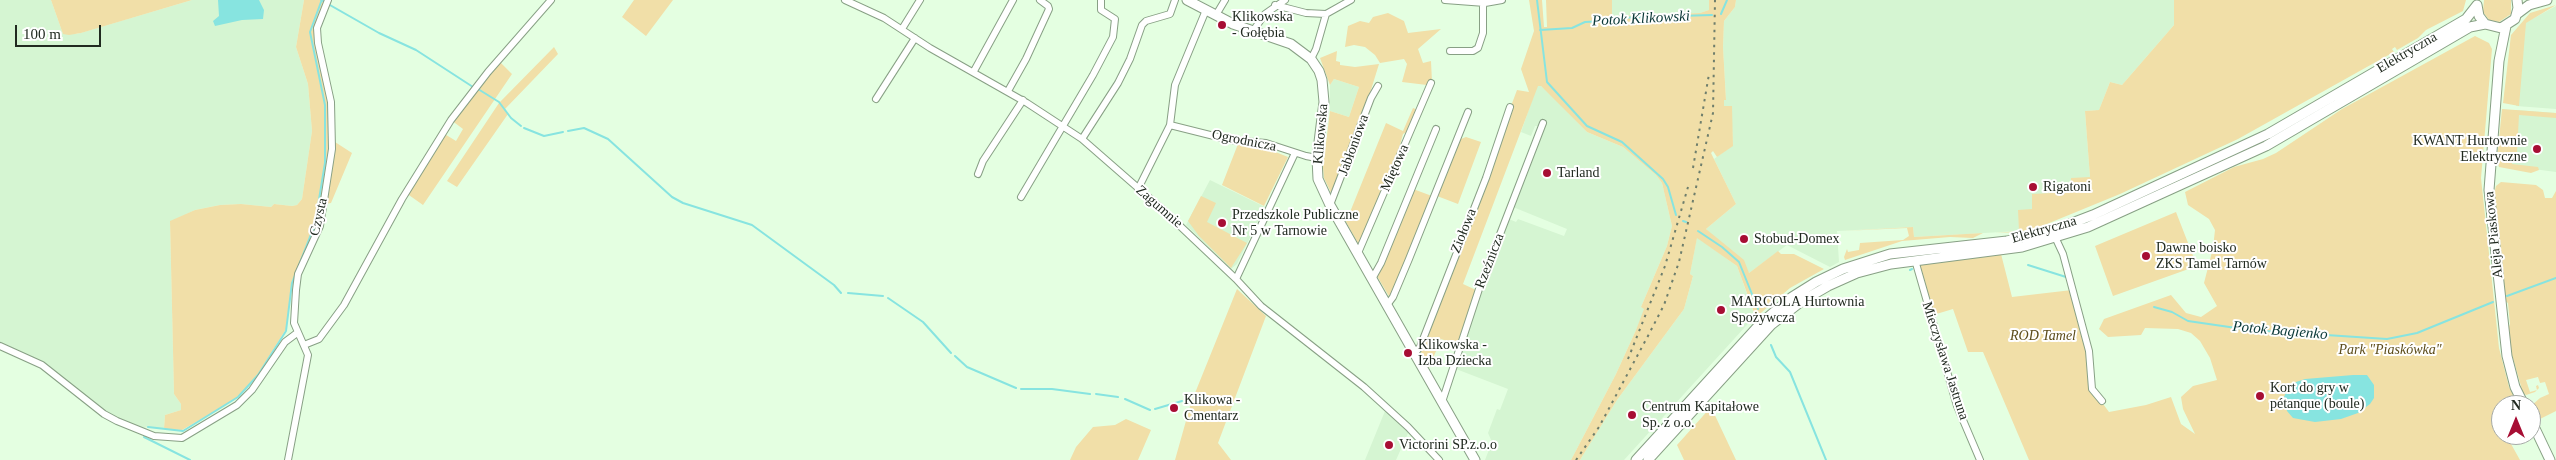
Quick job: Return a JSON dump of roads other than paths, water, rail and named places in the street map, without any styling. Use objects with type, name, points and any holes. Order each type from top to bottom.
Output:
[{"type":"main road","name":"Klikowska","points":[[1186,0],[1206,10],[1217,11],[1253,30],[1291,44],[1311,59],[1319,70],[1324,92],[1317,158],[1318,179],[1330,205],[1475,460]]},
{"type":"main road","points":[[2517,0],[2517,14]]},
{"type":"main road","points":[[2506,26],[2529,5],[2547,0]]},
{"type":"main road","name":"Aleja Piaskowa","points":[[2478,3],[2479,16],[2488,25],[2497,40],[2499,61]]},
{"type":"main road","name":"Elektryczna","points":[[1636,460],[1760,323],[1792,297],[1816,282],[1843,269],[1890,254],[2007,241],[2054,230],[2093,215],[2268,134],[2466,19],[2478,3]]},
{"type":"main road","name":"Elektryczna","points":[[1648,460],[1764,333],[1802,302],[1839,281],[1874,268],[1915,260],[2003,251],[2056,239],[2088,227],[2266,146],[2470,28],[2488,25],[2506,26]]},
{"type":"main road","name":"Aleja Piaskowa","points":[[2506,26],[2499,61],[2489,190],[2507,356],[2519,395]]},
{"type":"main road","points":[[2541,441],[2550,460]]},
{"type":"street","name":"Czysta","points":[[288,460],[308,355],[294,323],[298,274],[320,226],[332,149],[331,102],[318,43],[317,28],[328,0]]},
{"type":"street","points":[[304,345],[318,339],[344,306],[402,199],[450,120],[488,72],[552,0]]},
{"type":"street","name":"Zagumnie","points":[[844,0],[859,3],[915,38],[1023,100],[1082,139],[1236,279],[1261,306],[1364,387],[1408,427],[1439,460]]},
{"type":"street","points":[[902,29],[920,0]]},
{"type":"street","points":[[974,71],[1013,0]]},
{"type":"street","points":[[1008,91],[1049,9],[1040,0]]},
{"type":"street","points":[[1022,196],[1064,126],[1113,37],[1115,18],[1101,10],[1101,0]]},
{"type":"street","points":[[1082,139],[1118,83],[1130,59],[1142,25],[1146,21],[1170,14],[1175,0]]},
{"type":"street","points":[[1217,11],[1218,0]]},
{"type":"street","points":[[1217,11],[1225,0]]},
{"type":"street","points":[[1253,30],[1258,21],[1274,3],[1285,0]]},
{"type":"street","points":[[1274,3],[1306,13],[1326,14],[1351,0]]},
{"type":"street","points":[[1446,0],[1483,3],[1502,0]]},
{"type":"street","points":[[1450,51],[1473,51],[1478,48],[1483,33],[1483,3]]},
{"type":"street","points":[[1138,189],[1170,126],[1175,85],[1206,10]]},
{"type":"street","points":[[1311,59],[1316,49],[1326,14]]},
{"type":"street","points":[[876,99],[915,38]]},
{"type":"street","name":"Miętowa","points":[[1358,253],[1431,83]]},
{"type":"street","name":"Jabłoniowa","points":[[1330,205],[1371,98],[1378,86]]},
{"type":"street","points":[[978,174],[983,161],[1023,100]]},
{"type":"street","name":"Ziołowa","points":[[1414,354],[1420,347],[1486,178],[1510,107]]},
{"type":"street","points":[[1387,305],[1393,296],[1409,258],[1468,112]]},
{"type":"street","name":"Rzeźnicza","points":[[1442,402],[1475,301],[1543,123]]},
{"type":"street","name":"Ogrodnicza","points":[[1170,126],[1230,140],[1266,143],[1317,158]]},
{"type":"street","points":[[1372,279],[1381,264],[1436,129]]},
{"type":"street","points":[[1236,279],[1295,153]]},
{"type":"street","points":[[2056,239],[2063,254],[2075,312],[2089,351],[2092,389],[2102,401]]},
{"type":"street","name":"Mieczysława Jastruna","points":[[1915,260],[1957,406],[1980,460]]},
{"type":"street","points":[[0,346],[42,365],[104,414],[117,421],[154,436],[182,438],[237,405],[252,390],[285,342],[297,333]]},
{"type":"water","points":[[218,0],[259,0],[264,10],[263,19],[242,20],[215,26],[213,21],[219,16]]},
{"type":"water","points":[[2367,375],[2374,385],[2374,398],[2370,404],[2358,413],[2341,419],[2315,422],[2293,418],[2287,411],[2284,397],[2287,390],[2296,382],[2305,379]]},
{"type":"waterway","points":[[321,0],[379,33],[416,50],[473,87]]},
{"type":"waterway","name":"Potok Klikowski","points":[[1537,0],[1547,82],[1587,126],[1622,142],[1663,179],[1668,187],[1676,215]]},
{"type":"waterway","name":"Potok Klikowski","points":[[1721,14],[1727,0]]},
{"type":"waterway","points":[[148,427],[183,431],[238,397],[258,375],[286,331],[292,283],[315,224],[325,163],[325,105],[310,32],[321,2]]},
{"type":"waterway","name":"Potok Klikowski","points":[[1540,30],[1572,28],[1585,22],[1605,21],[1613,18],[1712,15]]},
{"type":"waterway","points":[[478,89],[499,102],[511,118],[521,126]]},
{"type":"waterway","points":[[524,128],[544,136],[563,132]]},
{"type":"waterway","points":[[568,131],[584,128],[608,139],[672,197],[683,203],[752,225],[834,285],[841,293]]},
{"type":"waterway","name":"Potok Klikowski","points":[[1698,231],[1722,247],[1739,262],[1758,309]]},
{"type":"waterway","name":"Potok Bagienko","points":[[2028,265],[2066,277]]},
{"type":"waterway","name":"Potok Bagienko","points":[[2507,296],[2556,278]]},
{"type":"waterway","points":[[848,293],[883,296]]},
{"type":"waterway","points":[[888,298],[923,322],[951,353]]},
{"type":"waterway","name":"Potok Bagienko","points":[[2154,307],[2172,312],[2188,321],[2250,330],[2387,339],[2417,333],[2493,302]]},
{"type":"waterway","name":"Potok Klikowski","points":[[1771,345],[1776,357],[1790,372],[1826,460]]},
{"type":"waterway","points":[[955,356],[967,367],[1016,388]]},
{"type":"waterway","points":[[1021,389],[1052,389],[1090,394]]},
{"type":"waterway","points":[[1096,394],[1118,397]]},
{"type":"waterway","points":[[1125,399],[1150,410]]},
{"type":"waterway","points":[[1155,409],[1182,401]]},
{"type":"waterway","points":[[144,437],[190,460]]},
{"type":"railway","points":[[1576,460],[1599,427],[1649,334],[1664,305],[1679,262],[1713,113],[1715,0]]},
{"type":"railway","points":[[1693,168],[1709,74]]},
{"type":"railway","points":[[1628,359],[1665,266],[1688,187]]},
{"type":"place","name":"Klikowska - Gołębia","points":[[1222,25]]},
{"type":"place","name":"KWANT Hurtownie Elektryczne","points":[[2537,149]]},
{"type":"place","name":"Tarland","points":[[1547,173]]},
{"type":"place","name":"Rigatoni","points":[[2033,187]]},
{"type":"place","name":"Przedszkole Publiczne Nr 5 w Tarnowie","points":[[1222,223]]},
{"type":"place","name":"Stobud-Domex","points":[[1744,239]]},
{"type":"place","name":"Dawne boisko ZKS Tamel Tarnów","points":[[2146,256]]},
{"type":"place","name":"MARCOLA Hurtownia Spożywcza","points":[[1721,310]]},
{"type":"place","name":"Klikowska - Izba Dziecka","points":[[1408,353]]},
{"type":"place","name":"Kort do gry w pétanque (boule)","points":[[2260,396]]},
{"type":"place","name":"Klikowa - Cmentarz","points":[[1174,408]]},
{"type":"place","name":"Centrum Kapitałowe Sp. z o.o.","points":[[1632,415]]},
{"type":"place","name":"Victorini SP.z.o.o","points":[[1389,445]]},
{"type":"park label","name":"ROD Tamel","points":[[2043,336]]},
{"type":"park label","name":"Park \"Piaskówka\"","points":[[2390,350]]}]
